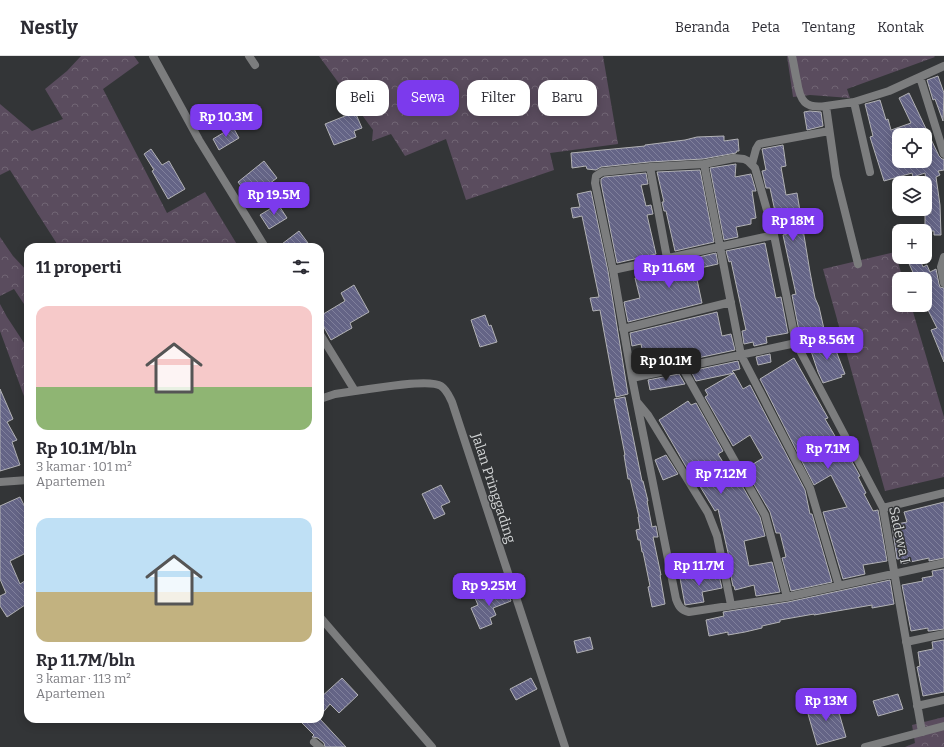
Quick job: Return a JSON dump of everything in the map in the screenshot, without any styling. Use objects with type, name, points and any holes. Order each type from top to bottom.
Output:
[{"type":"street","points":[[153,56],[199,140],[263,243]]},
{"type":"street","points":[[249,56],[255,65]]},
{"type":"street","points":[[792,56],[799,94],[802,100],[812,106],[826,106],[854,102],[889,91],[944,66]]},
{"type":"street","points":[[920,77],[944,154]]},
{"type":"street","points":[[854,102],[870,172]]},
{"type":"street","points":[[826,106],[836,176],[858,264]]},
{"type":"street","points":[[829,131],[759,144],[752,164],[744,159],[734,158],[704,164],[650,167],[602,172],[597,174],[595,178],[632,378],[676,600],[678,606],[684,611],[689,612],[787,597],[944,563]]},
{"type":"street","points":[[704,164],[741,354],[810,488],[839,586]]},
{"type":"street","name":"Sadewa I","points":[[752,164],[758,176],[762,196],[774,235],[796,343],[883,508],[916,706],[922,732]]},
{"type":"street","points":[[650,167],[668,258]]},
{"type":"street","points":[[613,270],[774,235]]},
{"type":"street","points":[[944,257],[941,268],[944,284]]},
{"type":"street","points":[[623,329],[731,302]]},
{"type":"street","points":[[632,378],[796,343],[835,331]]},
{"type":"street","points":[[324,341],[355,391]]},
{"type":"street","points":[[682,367],[766,515],[787,597]]},
{"type":"street","name":"Jalan Pringgading","points":[[324,397],[355,391],[419,383],[436,384],[446,391],[452,402],[565,747]]},
{"type":"street","points":[[637,403],[648,415],[708,513],[717,536],[732,605]]},
{"type":"street","points":[[0,482],[24,480]]},
{"type":"street","points":[[883,508],[944,494]]},
{"type":"street","points":[[324,622],[432,747]]},
{"type":"street","points":[[906,642],[944,634]]},
{"type":"street","points":[[916,706],[944,700]]},
{"type":"street","points":[[866,747],[944,726]]},
{"type":"green space","points":[[81,56],[134,56],[139,63],[103,89],[167,213],[205,192],[236,243],[56,243],[10,170],[0,175],[0,104],[32,131],[63,119],[45,89],[67,71]]},
{"type":"green space","points":[[319,56],[603,56],[618,144],[550,153],[554,170],[466,200],[446,139],[405,156],[391,134],[372,141],[373,130],[363,116],[389,116],[389,80],[337,80]]},
{"type":"green space","points":[[787,56],[935,57],[847,89],[850,98],[810,95],[793,97]]},
{"type":"green space","points":[[0,237],[13,256],[24,268],[24,304],[14,289],[0,296]]},
{"type":"green space","points":[[892,253],[892,264],[899,264],[901,272],[892,272],[892,312],[913,312],[944,417],[944,477],[885,491],[823,269]]},
{"type":"green space","points":[[0,304],[24,343],[24,396],[0,331]]},
{"type":"green space","points":[[944,717],[944,747],[905,747],[915,743],[912,725]]},
{"type":"building","points":[[938,76],[944,93],[943,121],[935,99],[933,100],[927,80]]},
{"type":"building","points":[[909,93],[926,128],[897,128],[911,123],[899,98]]},
{"type":"building","points":[[880,100],[886,120],[888,119],[891,130],[892,168],[932,168],[932,141],[939,156],[944,159],[944,170],[938,171],[940,175],[936,177],[940,205],[941,235],[934,235],[934,231],[932,231],[932,224],[925,224],[925,216],[932,216],[932,176],[925,176],[925,173],[913,176],[912,173],[902,176],[892,176],[892,179],[884,181],[870,137],[873,136],[865,104]]},
{"type":"building","points":[[804,112],[821,112],[823,126],[807,130]]},
{"type":"building","points":[[345,116],[357,116],[362,128],[354,131],[356,137],[334,145],[325,124]]},
{"type":"building","points":[[233,127],[239,138],[219,150],[213,139]]},
{"type":"building","points":[[724,136],[724,141],[738,139],[739,151],[736,153],[703,159],[649,162],[601,167],[596,170],[587,169],[586,166],[572,168],[571,153],[645,146],[697,137]]},
{"type":"building","points":[[783,145],[786,166],[781,167],[786,195],[797,193],[815,298],[819,307],[824,329],[800,336],[792,295],[796,294],[783,235],[787,234],[783,214],[776,216],[770,188],[766,188],[762,171],[766,170],[762,149]]},
{"type":"building","points":[[151,149],[162,165],[169,161],[185,189],[168,199],[152,171],[154,170],[144,154]]},
{"type":"building","points":[[264,161],[277,178],[250,198],[238,182]]},
{"type":"building","points":[[736,164],[735,177],[751,174],[756,191],[752,191],[756,218],[751,219],[751,224],[736,227],[738,237],[724,240],[710,168]]},
{"type":"building","points":[[700,170],[714,242],[675,251],[666,211],[664,211],[662,202],[664,202],[657,172]]},
{"type":"building","points":[[646,173],[648,184],[641,185],[646,206],[651,205],[653,214],[647,215],[656,254],[617,263],[601,179],[604,177]]},
{"type":"building","points":[[591,191],[608,271],[628,394],[616,397],[600,310],[593,311],[590,298],[599,297],[582,216],[573,218],[571,208],[580,207],[577,194]]},
{"type":"building","points":[[278,204],[287,218],[269,229],[260,215]]},
{"type":"building","points":[[299,231],[308,243],[283,243]]},
{"type":"building","points":[[765,243],[776,298],[781,297],[788,333],[766,337],[767,343],[754,346],[753,342],[744,344],[742,331],[746,330],[731,261],[729,262],[726,251]]},
{"type":"building","points":[[716,253],[718,264],[700,268],[701,274],[696,275],[702,303],[628,322],[624,302],[640,298],[635,278],[679,269],[677,262]]},
{"type":"building","points":[[909,264],[922,264],[923,267],[927,265],[930,272],[913,272]]},
{"type":"building","points":[[936,269],[940,287],[944,288],[944,362],[931,330],[937,328],[929,312],[932,312],[932,272],[930,272]]},
{"type":"building","points":[[354,285],[369,312],[350,323],[352,328],[331,340],[324,327],[324,314],[345,301],[341,293]]},
{"type":"building","points":[[717,312],[722,336],[731,334],[735,350],[646,369],[641,344],[632,346],[630,333]]},
{"type":"building","points":[[485,315],[489,326],[491,325],[497,342],[480,347],[471,320]]},
{"type":"building","points":[[831,338],[845,374],[841,375],[842,377],[823,383],[809,345]]},
{"type":"building","points":[[770,354],[771,362],[758,365],[756,357]]},
{"type":"building","points":[[794,358],[828,418],[825,419],[848,462],[851,460],[860,476],[858,477],[866,493],[864,494],[873,511],[878,510],[887,561],[863,565],[865,574],[843,579],[823,512],[847,507],[831,475],[814,485],[760,379]]},
{"type":"building","points":[[738,361],[740,369],[732,371],[734,373],[696,381],[691,371]]},
{"type":"building","points":[[734,373],[743,389],[750,385],[805,490],[810,514],[812,514],[832,582],[791,591],[782,558],[786,557],[780,533],[776,533],[770,512],[745,469],[763,458],[750,435],[733,446],[705,397],[708,395],[705,390]]},
{"type":"building","points":[[679,374],[685,384],[650,390],[648,380]]},
{"type":"building","points":[[0,389],[13,419],[7,422],[17,440],[12,442],[20,465],[0,471]]},
{"type":"building","points":[[625,397],[642,481],[648,501],[652,527],[656,526],[658,537],[653,537],[665,604],[652,607],[648,587],[650,586],[643,552],[636,530],[640,529],[639,517],[630,479],[628,479],[614,399]]},
{"type":"building","points":[[688,401],[691,405],[696,403],[723,451],[718,454],[732,477],[736,475],[760,517],[765,536],[744,541],[749,566],[772,562],[780,592],[756,596],[754,585],[735,590],[733,586],[727,557],[729,557],[718,509],[715,511],[690,470],[688,470],[659,420]]},
{"type":"building","points":[[666,455],[678,474],[663,480],[655,460]]},
{"type":"building","points":[[441,485],[450,502],[441,506],[445,514],[434,519],[422,494]]},
{"type":"building","points":[[20,497],[24,505],[24,554],[10,561],[20,584],[24,582],[24,606],[7,617],[0,606],[0,596],[6,593],[0,579],[0,506]]},
{"type":"building","points":[[944,502],[944,558],[929,561],[929,558],[901,564],[900,559],[897,559],[892,525],[907,522],[904,512]]},
{"type":"building","points":[[944,569],[944,629],[928,631],[928,628],[911,631],[902,585],[923,581],[922,578],[933,576],[932,571]]},
{"type":"building","points":[[718,571],[722,588],[702,592],[704,602],[685,605],[680,578]]},
{"type":"building","points":[[890,580],[894,604],[872,608],[872,605],[814,614],[780,620],[780,622],[745,632],[728,635],[728,632],[709,636],[706,620],[724,616],[723,612],[788,602]]},
{"type":"building","points":[[506,589],[511,601],[493,608],[496,615],[490,618],[492,624],[480,629],[471,608],[478,605],[475,598],[487,594],[488,597]]},
{"type":"building","points":[[590,637],[593,649],[577,653],[574,641]]},
{"type":"building","points":[[944,640],[944,692],[923,696],[917,667],[920,666],[918,652],[933,649],[932,642]]},
{"type":"building","points":[[342,678],[358,695],[339,713],[330,704],[324,711],[324,694]]},
{"type":"building","points":[[531,678],[537,689],[516,700],[510,689]]},
{"type":"building","points":[[898,694],[903,709],[878,716],[873,701]]},
{"type":"building","points":[[835,699],[846,737],[817,745],[806,707]]},
{"type":"building","points":[[302,723],[324,723],[346,747],[325,747],[324,743],[318,738],[312,737],[314,735]]}]
